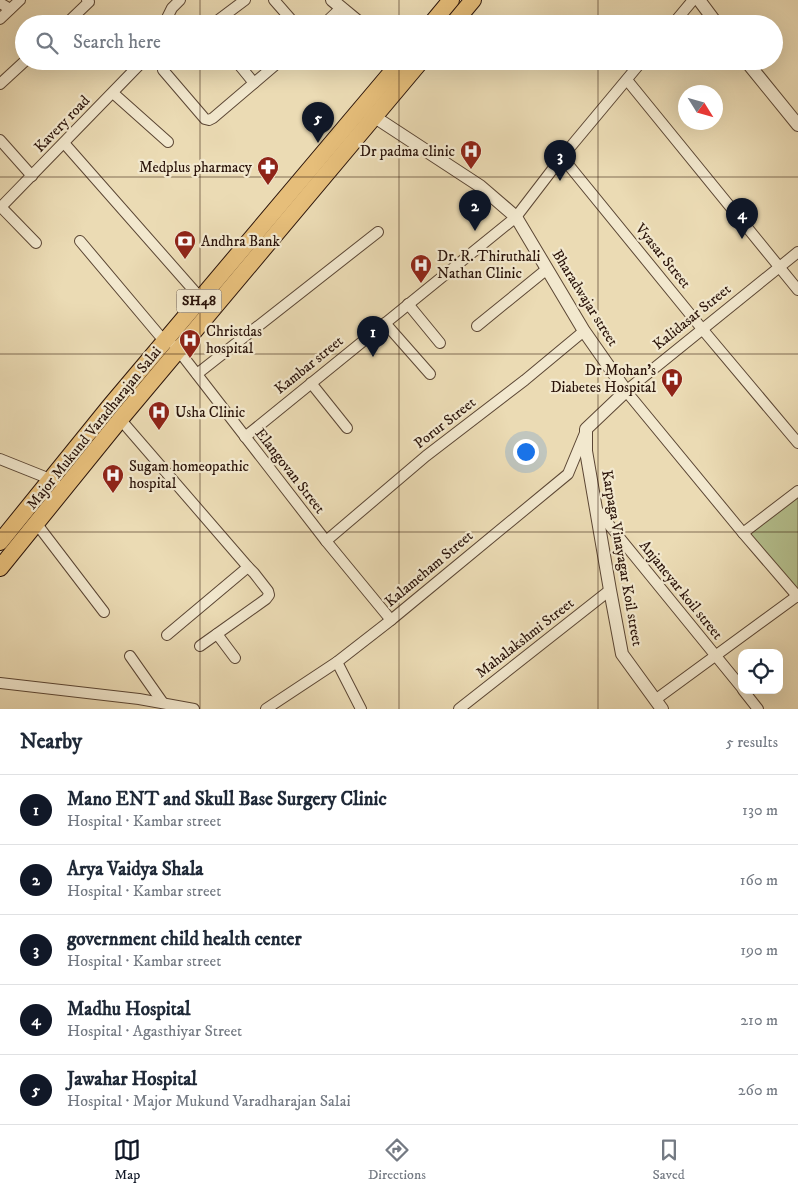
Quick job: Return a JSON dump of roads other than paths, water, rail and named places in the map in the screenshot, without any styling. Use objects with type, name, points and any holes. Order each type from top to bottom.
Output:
[{"type":"main road","points":[[438,15],[450,0]]},
{"type":"main road","points":[[460,15],[473,0]]},
{"type":"main road","name":"SH48","points":[[368,113],[405,70]]},
{"type":"main road","name":"Major Mukund Varadharajan Salai","points":[[0,568],[36,523],[58,483],[110,406],[207,304],[368,113]]},
{"type":"main road","name":"Major Mukund Varadharajan Salai","points":[[0,542],[120,419],[170,343]]},
{"type":"street","points":[[0,19],[20,0]]},
{"type":"street","points":[[75,15],[89,2],[87,0]]},
{"type":"street","points":[[168,15],[180,0]]},
{"type":"street","points":[[225,15],[245,0]]},
{"type":"street","points":[[274,0],[287,15]]},
{"type":"street","points":[[680,15],[692,0]]},
{"type":"street","points":[[699,0],[710,15]]},
{"type":"street","points":[[0,3],[10,9]]},
{"type":"street","points":[[329,15],[336,4],[350,15]]},
{"type":"street","points":[[0,84],[15,70]]},
{"type":"street","name":"Kavery road","points":[[0,207],[135,70]]},
{"type":"street","points":[[162,70],[205,119],[209,120],[269,70]]},
{"type":"street","points":[[243,70],[254,83]]},
{"type":"street","name":"Kambar street","points":[[245,437],[516,217],[562,157],[635,70]]},
{"type":"street","points":[[753,70],[798,125]]},
{"type":"street","points":[[627,80],[798,290]]},
{"type":"street","points":[[113,93],[168,142]]},
{"type":"street","name":"Bharadwajar street","points":[[368,113],[480,186],[516,217],[584,331],[626,391],[743,534],[798,597]]},
{"type":"street","points":[[0,140],[32,176]]},
{"type":"street","points":[[64,143],[207,304]]},
{"type":"street","name":"Vyasar Street","points":[[562,157],[798,443]]},
{"type":"street","points":[[0,207],[36,243]]},
{"type":"street","points":[[197,374],[378,232]]},
{"type":"street","name":"Elangovan Street","points":[[80,240],[197,374],[326,541],[391,620]]},
{"type":"street","name":"Kalidasar Street","points":[[586,429],[626,391],[798,252]]},
{"type":"street","points":[[477,326],[547,269]]},
{"type":"street","points":[[408,304],[440,343]]},
{"type":"street","points":[[385,323],[430,374]]},
{"type":"street","name":"Porur Street","points":[[326,541],[426,456],[525,380],[584,331]]},
{"type":"street","points":[[311,383],[347,428]]},
{"type":"street","points":[[120,419],[268,591],[268,597],[200,646]]},
{"type":"street","name":"Karpaga Vinayagar Koil street","points":[[586,429],[586,451],[622,654],[659,704]]},
{"type":"street","name":"Kalameham Street","points":[[266,709],[337,662],[391,620],[568,474],[586,429]]},
{"type":"street","points":[[0,459],[58,483]]},
{"type":"street","points":[[743,534],[798,491]]},
{"type":"street","name":"Anjaneyar koil street","points":[[597,510],[738,683]]},
{"type":"street","points":[[36,523],[104,612]]},
{"type":"street","points":[[167,635],[248,567]]},
{"type":"street","name":"Mahalakshmi Street","points":[[459,709],[610,590]]},
{"type":"street","points":[[659,704],[716,656],[798,597]]},
{"type":"street","points":[[217,634],[235,658]]},
{"type":"street","points":[[130,656],[163,703]]},
{"type":"street","points":[[337,662],[361,709]]},
{"type":"street","points":[[0,683],[139,704],[163,703],[194,709]]},
{"type":"street","name":"Anjaneyar koil street","points":[[747,694],[758,709]]},
{"type":"place","name":"Jawahar Hospital","points":[[318,143]]},
{"type":"place","name":"Dr padma clinic","points":[[471,170]]},
{"type":"place","name":"government child health center","points":[[560,181]]},
{"type":"place","name":"Medplus pharmacy","points":[[268,186]]},
{"type":"place","name":"Arya Vaidya Shala","points":[[475,231]]},
{"type":"place","name":"Madhu Hospital","points":[[742,239]]},
{"type":"place","name":"Andhra Bank","points":[[185,260]]},
{"type":"place","name":"Dr. R. Thiruthali Nathan Clinic","points":[[421,284]]},
{"type":"place","name":"Mano ENT and Skull Base Surgery Clinic","points":[[373,357]]},
{"type":"place","name":"Christdas hospital","points":[[190,359]]},
{"type":"place","name":"Dr Mohan's Diabetes Hospital","points":[[672,398]]},
{"type":"place","name":"Usha Clinic","points":[[159,431]]},
{"type":"place","name":"Sugam homeopathic hospital","points":[[113,494]]}]
